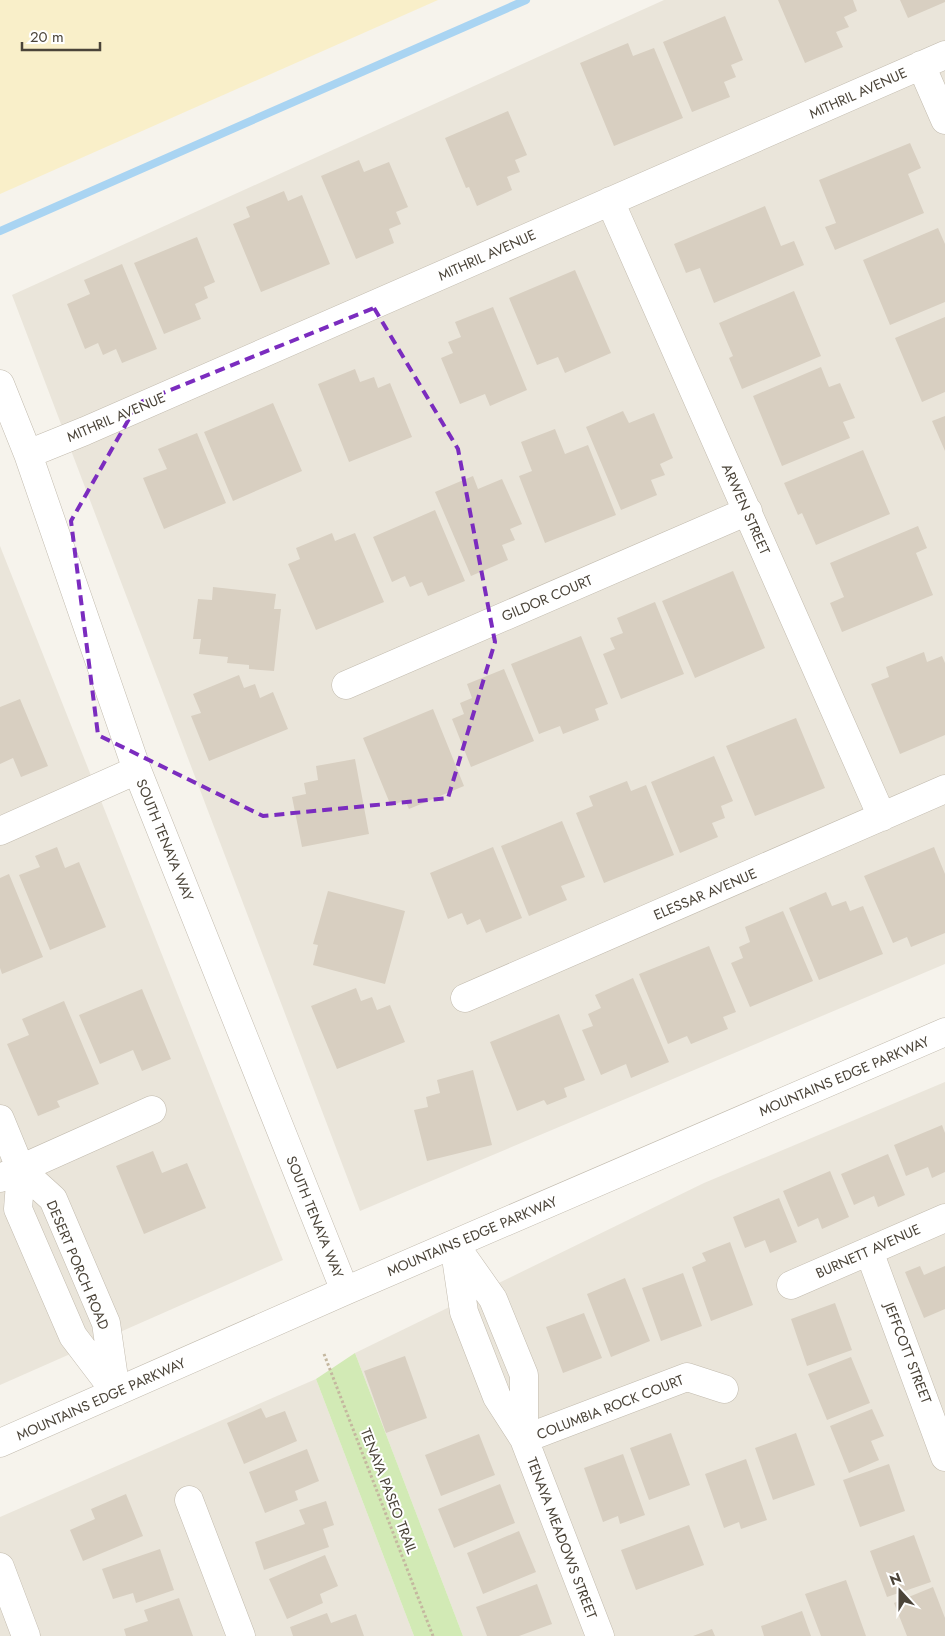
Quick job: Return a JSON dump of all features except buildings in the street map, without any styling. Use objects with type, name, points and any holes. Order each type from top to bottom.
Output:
[{"type":"street","points":[[933,60],[945,120]]},
{"type":"street","name":"MITHRIL AVENUE","points":[[28,454],[85,432],[933,60]]},
{"type":"street","name":"ARWEN STREET","points":[[610,201],[882,817]]},
{"type":"street","name":"SOUTH TENAYA WAY","points":[[0,384],[28,454],[137,770],[345,1291]]},
{"type":"street","name":"GILDOR COURT","points":[[346,685],[748,512]]},
{"type":"street","points":[[0,831],[137,770]]},
{"type":"street","name":"ELESSAR AVENUE","points":[[465,998],[945,790]]},
{"type":"street","name":"MOUNTAINS EDGE PARKWAY","points":[[0,1443],[345,1291],[945,1032]]},
{"type":"street","points":[[11,1174],[152,1110]]},
{"type":"street","name":"DESERT PORCH ROAD","points":[[0,1119],[18,1209],[73,1336],[116,1392]]},
{"type":"street","name":"DESERT PORCH ROAD","points":[[11,1174],[53,1199],[106,1323],[116,1392]]},
{"type":"street","name":"BURNETT AVENUE","points":[[791,1285],[945,1218]]},
{"type":"street","name":"TENAYA MEADOWS STREET","points":[[454,1244],[493,1299],[524,1375],[524,1439]]},
{"type":"street","name":"TENAYA MEADOWS STREET","points":[[454,1244],[464,1312],[497,1397],[524,1439],[600,1636]]},
{"type":"street","name":"JEFFCOTT STREET","points":[[869,1251],[944,1454]]},
{"type":"street","points":[[482,1356],[511,1344]]},
{"type":"street","name":"COLUMBIA ROCK COURT","points":[[524,1439],[687,1376],[724,1390]]},
{"type":"street","points":[[189,1500],[241,1636]]},
{"type":"street","points":[[0,1567],[26,1636]]},
{"type":"path","name":"TENAYA PASEO TRAIL","points":[[324,1354],[433,1636]]},
{"type":"highlighted area","points":[[374,308],[458,449],[495,642],[448,798],[263,816],[98,735],[71,521],[138,403]]},
{"type":"shaded area","points":[[664,0],[945,0],[945,964],[360,1211],[12,295]]},
{"type":"shaded area","points":[[0,546],[283,1260],[0,1385]]},
{"type":"shaded area","points":[[945,1082],[945,1636],[463,1636],[355,1353],[704,1183]]},
{"type":"shaded area","points":[[316,1379],[414,1636],[0,1636],[0,1517]]},
{"type":"green space","points":[[355,1353],[463,1636],[414,1636],[316,1379]]},
{"type":"sand","points":[[0,0],[438,0],[0,194]]},
{"type":"waterway","points":[[0,231],[526,0]]}]
